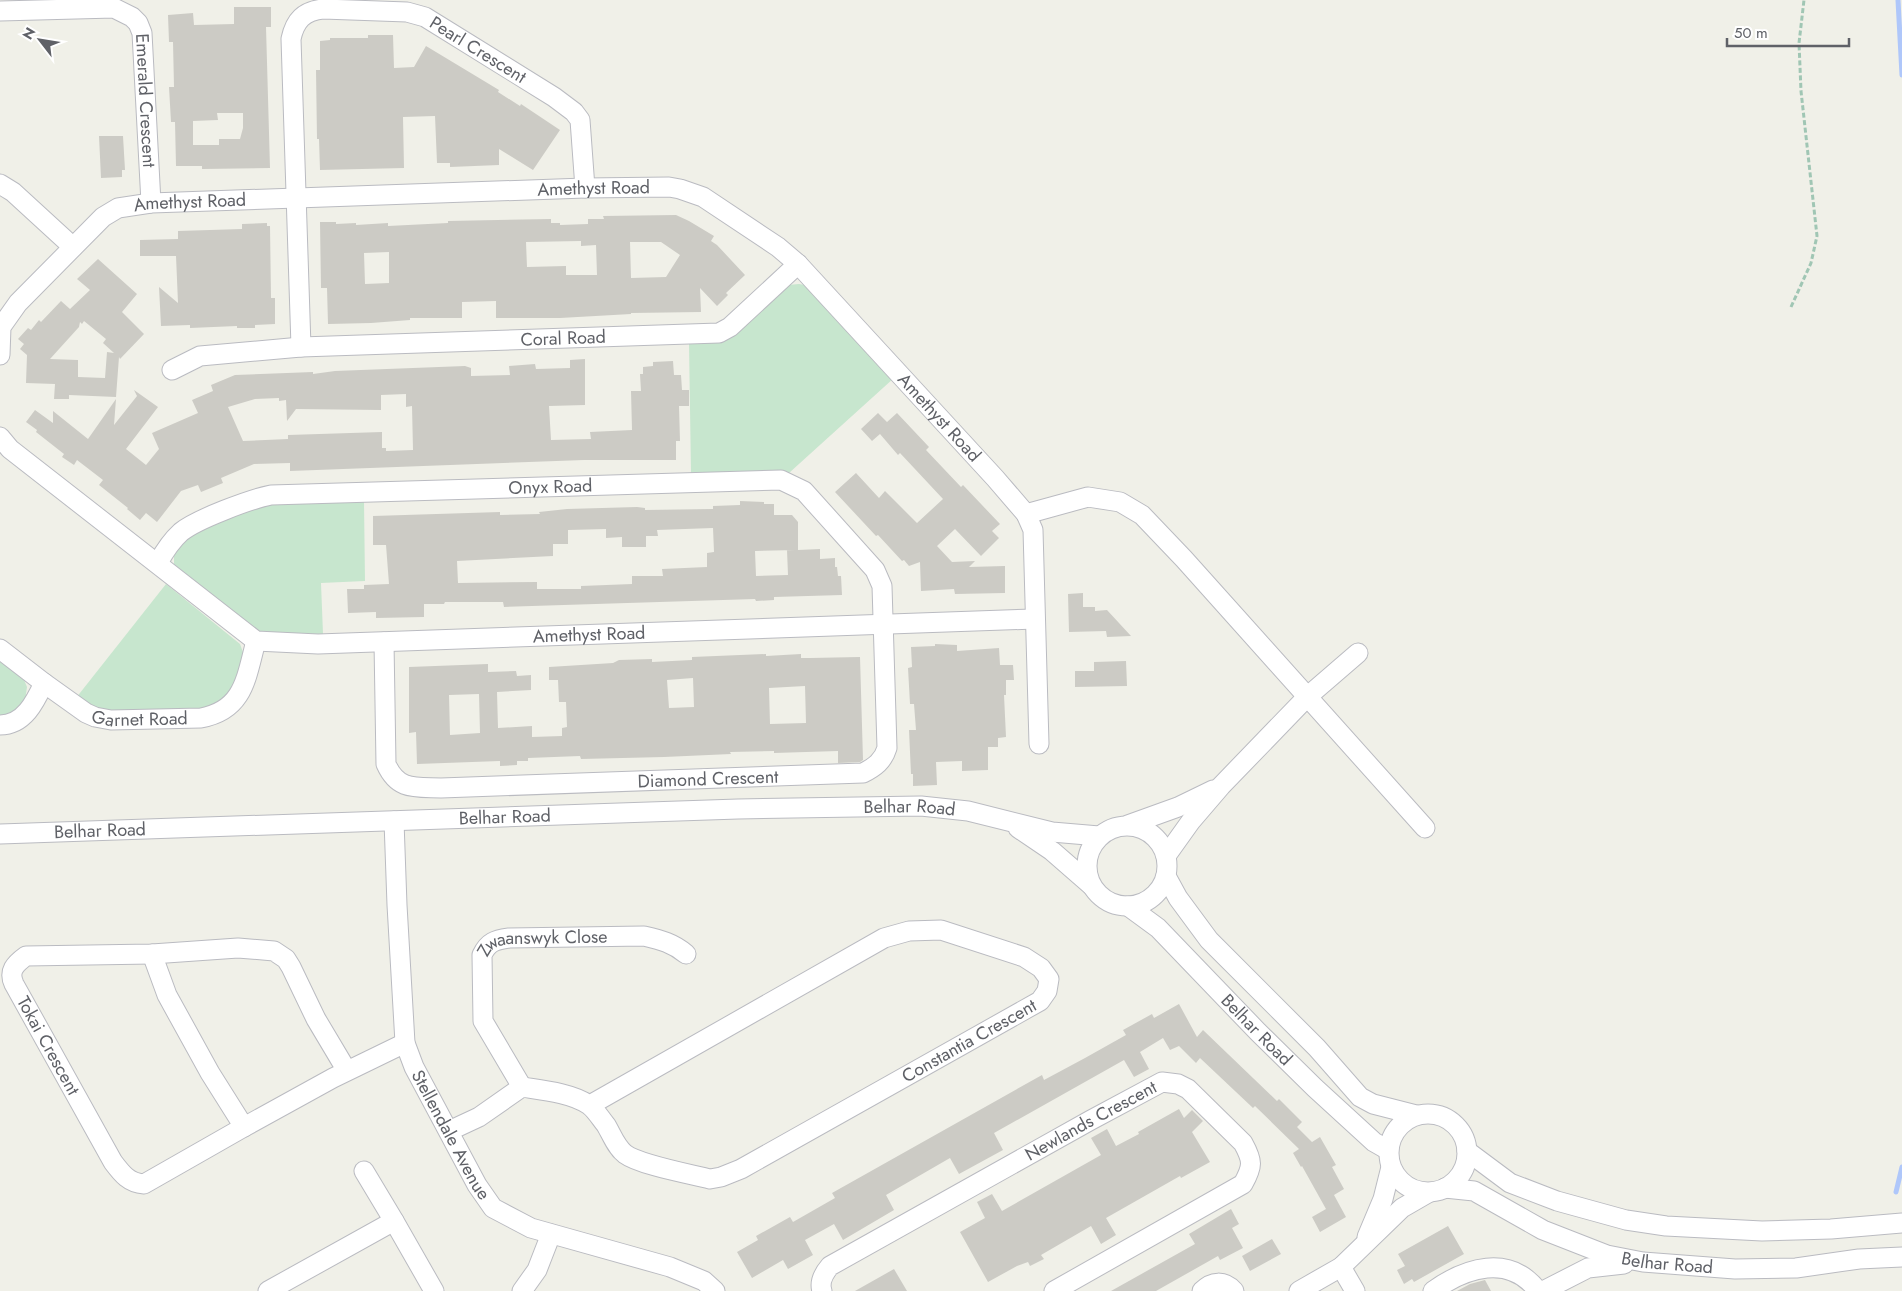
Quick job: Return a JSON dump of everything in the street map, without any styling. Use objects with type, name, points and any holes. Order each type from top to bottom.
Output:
[{"type":"street","name":"Emerald Crescent","points":[[0,11],[114,8],[132,17],[138,23],[142,33],[151,203]]},
{"type":"street","name":"Pearl Crescent","points":[[296,198],[291,38],[296,22],[302,16],[312,10],[323,9],[407,12],[425,17],[554,96],[574,112],[580,120],[585,188]]},
{"type":"street","points":[[0,184],[13,192],[73,247]]},
{"type":"street","name":"Amethyst Road","points":[[0,355],[1,327],[25,296],[103,217],[112,211],[126,206],[151,203],[585,188],[669,187],[691,192],[703,197],[766,238],[798,264],[1026,514],[1033,530],[1039,744]]},
{"type":"street","points":[[296,198],[301,347]]},
{"type":"street","name":"Coral Road","points":[[172,370],[200,356],[301,347],[719,334],[730,327],[798,264]]},
{"type":"street","points":[[0,437],[10,449],[256,641]]},
{"type":"street","name":"Onyx Road","points":[[158,564],[176,537],[187,528],[254,499],[271,495],[781,480],[804,491],[875,570],[882,586],[884,623]]},
{"type":"street","points":[[1026,514],[1088,497],[1120,502],[1142,515],[1184,559],[1424,828]]},
{"type":"street","name":"Amethyst Road","points":[[256,641],[318,644],[1034,619]]},
{"type":"street","name":"Diamond Crescent","points":[[384,642],[386,764],[394,779],[402,784],[441,788],[863,773],[882,760],[887,748],[884,623]]},
{"type":"street","name":"Garnet Road","points":[[0,649],[86,713],[103,719],[201,718],[214,715],[226,709],[237,699],[245,682],[256,641]]},
{"type":"street","points":[[1166,856],[1191,821],[1221,786],[1307,697],[1358,653]]},
{"type":"street","points":[[0,725],[11,723],[26,714],[44,683]]},
{"type":"street","points":[[1128,825],[1141,827],[1152,834],[1161,844],[1166,856],[1167,866],[1166,876],[1158,892],[1144,902],[1128,906],[1109,903],[1090,885],[1086,864],[1092,844],[1099,836],[1112,827],[1128,825],[1178,807],[1221,786]]},
{"type":"street","name":"Belhar Road","points":[[0,834],[862,806],[931,807],[968,811],[1052,832],[1099,836]]},
{"type":"street","name":"Belhar Road","points":[[1007,820],[1052,851],[1090,885]]},
{"type":"street","name":"Stellendale Avenue","points":[[394,821],[405,1043],[414,1067],[477,1185],[493,1208],[531,1228],[670,1267],[704,1281],[715,1291]]},
{"type":"street","name":"Belhar Road","points":[[1166,876],[1178,898],[1209,940],[1317,1048],[1360,1097],[1373,1104],[1416,1115]]},
{"type":"street","name":"Belhar Road","points":[[1128,906],[1158,928],[1258,1032],[1390,1159]]},
{"type":"street","name":"Constantia Crescent","points":[[922,930],[942,930],[1024,957],[1041,968],[1049,980],[1047,991],[1040,1002],[741,1169],[721,1177],[710,1179],[639,1160],[625,1154],[616,1144],[590,1105],[884,938],[896,934],[922,930]]},
{"type":"street","name":"Zwaanswyk Close","points":[[522,1087],[484,1021],[482,1012],[482,955],[486,947],[494,940],[508,938],[644,936],[676,946],[686,954]]},
{"type":"street","name":"Tokai Crescent","points":[[347,1072],[316,1019],[291,967],[286,959],[274,951],[238,948],[152,954],[26,956],[17,962],[11,972],[11,978],[113,1162],[126,1178],[136,1184],[144,1184],[244,1127],[405,1043]]},
{"type":"street","points":[[152,954],[167,995],[210,1073],[244,1127]]},
{"type":"street","name":"Newlands Crescent","points":[[822,1291],[823,1276],[830,1266],[1075,1129],[1162,1082],[1178,1084],[1188,1089],[1242,1143],[1249,1154],[1252,1162],[1243,1184],[1054,1291]]},
{"type":"street","points":[[449,1131],[479,1117],[522,1087],[555,1093],[590,1105]]},
{"type":"street","points":[[1299,1291],[1341,1267],[1364,1245],[1402,1208],[1459,1177],[1465,1165],[1467,1151],[1464,1136],[1455,1124],[1442,1116],[1426,1113],[1416,1115],[1400,1125],[1392,1137],[1390,1159],[1382,1199],[1364,1245]]},
{"type":"street","name":"Belhar Road","points":[[1467,1151],[1510,1183],[1557,1201],[1626,1220],[1666,1226],[1762,1231],[1831,1229],[1902,1223]]},
{"type":"street","points":[[1390,1159],[1399,1181],[1412,1190],[1437,1190]]},
{"type":"street","points":[[364,1171],[434,1291]]},
{"type":"street","name":"Belhar Road","points":[[1437,1190],[1474,1191],[1543,1230],[1607,1255],[1643,1262],[1735,1268],[1796,1268],[1902,1257]]},
{"type":"street","points":[[268,1291],[394,1221]]},
{"type":"street","points":[[522,1291],[536,1270],[551,1234]]},
{"type":"street","points":[[1544,1291],[1588,1268],[1643,1262]]},
{"type":"street","points":[[1341,1267],[1355,1291]]},
{"type":"street","points":[[1433,1291],[1471,1271],[1486,1267],[1501,1268],[1518,1273],[1538,1291]]},
{"type":"street","points":[[1202,1290],[1216,1283],[1224,1284],[1234,1290]]},
{"type":"path","points":[[1791,306],[1811,263],[1817,236],[1801,91],[1799,43],[1804,0]]},
{"type":"green space","points":[[788,285],[805,285],[894,378],[789,473],[691,474],[689,343]]},
{"type":"green space","points":[[364,501],[365,581],[321,583],[323,634],[258,633],[174,565],[177,545],[187,535],[262,504]]},
{"type":"green space","points":[[166,584],[240,644],[244,655],[232,696],[216,708],[102,712],[76,698]]},
{"type":"green space","points":[[0,657],[22,675],[27,687],[25,701],[16,712],[0,717]]},
{"type":"building","points":[[234,7],[271,7],[271,27],[266,27],[270,168],[202,169],[202,166],[176,166],[175,122],[171,122],[169,87],[174,87],[173,42],[169,42],[168,15],[193,13],[194,25],[234,24]],"holes":[[[217,113],[243,113],[243,128],[240,139],[219,139],[219,145],[193,145],[193,121],[218,120]]]},
{"type":"building","points":[[368,35],[393,35],[394,68],[414,67],[426,46],[560,130],[533,170],[499,149],[499,165],[450,167],[450,163],[437,163],[435,116],[403,117],[404,168],[320,170],[319,139],[317,139],[316,70],[320,70],[320,41],[330,40],[330,38],[368,38]]},
{"type":"building","points":[[99,136],[123,136],[125,170],[122,170],[122,177],[101,178]]},
{"type":"building","points":[[676,215],[714,236],[711,241],[745,275],[726,293],[728,295],[717,306],[700,288],[701,312],[631,313],[560,318],[496,318],[496,301],[462,302],[462,318],[410,318],[410,320],[371,323],[328,324],[327,288],[321,288],[320,222],[336,222],[336,224],[356,223],[356,225],[388,223],[388,226],[448,223],[448,221],[551,219],[551,223],[560,223],[560,225],[588,224],[588,219],[604,219],[603,216]],"holes":[[[581,241],[581,246],[596,245],[597,275],[566,275],[566,266],[527,267],[526,242]],[[630,242],[661,242],[680,255],[666,277],[631,278]],[[389,252],[389,283],[365,284],[364,253]]]},
{"type":"building","points":[[267,223],[267,226],[270,226],[271,298],[275,298],[275,324],[255,325],[255,328],[237,328],[237,326],[190,328],[190,325],[161,326],[159,287],[178,303],[176,256],[140,256],[140,240],[178,239],[178,231],[242,229],[242,224]]},
{"type":"building","points":[[98,259],[137,294],[122,312],[144,334],[120,359],[119,357],[116,397],[69,395],[69,399],[54,399],[55,384],[26,383],[27,355],[20,349],[24,344],[18,339],[28,328],[31,330],[39,320],[41,322],[61,301],[70,309],[90,290],[77,279]],"holes":[[[84,321],[106,339],[103,343],[114,353],[107,352],[105,378],[78,377],[78,360],[50,359],[79,327],[80,322],[82,324]]]},
{"type":"building","points":[[585,359],[585,405],[549,406],[551,440],[591,439],[590,432],[632,430],[631,391],[641,391],[640,374],[643,374],[643,367],[653,366],[653,362],[673,361],[674,375],[681,375],[682,390],[689,390],[689,406],[679,406],[680,441],[676,441],[676,460],[584,460],[290,471],[290,463],[254,464],[221,478],[223,483],[201,492],[198,485],[181,491],[157,522],[146,513],[140,520],[99,485],[103,480],[77,460],[74,465],[62,457],[64,454],[26,422],[35,410],[53,423],[53,411],[88,439],[116,399],[114,425],[137,396],[134,390],[158,407],[126,449],[146,465],[159,449],[152,433],[198,413],[192,400],[213,391],[211,385],[235,375],[313,372],[313,374],[335,371],[465,366],[471,368],[471,376],[510,375],[509,366],[535,364],[536,369],[570,368],[570,360]],"holes":[[[406,394],[406,407],[412,406],[413,450],[386,451],[386,448],[382,448],[382,432],[288,435],[288,439],[243,441],[228,407],[255,399],[279,398],[279,401],[286,400],[287,421],[296,409],[381,410],[381,395]]]},
{"type":"building","points":[[878,413],[887,422],[897,413],[929,447],[926,450],[1000,524],[992,531],[999,538],[981,556],[955,529],[937,546],[952,562],[975,561],[969,567],[1005,566],[1005,593],[955,594],[954,589],[921,591],[920,562],[909,566],[904,560],[902,561],[835,492],[856,473],[879,498],[885,491],[917,523],[943,499],[900,453],[898,455],[880,434],[872,441],[861,429]]},
{"type":"building","points":[[740,501],[764,502],[764,504],[774,504],[774,515],[792,515],[798,522],[798,550],[820,549],[820,559],[835,558],[838,576],[841,576],[842,595],[774,597],[774,600],[756,601],[755,599],[504,607],[503,602],[445,602],[444,604],[424,604],[424,617],[376,618],[376,612],[348,613],[347,589],[364,589],[364,585],[389,584],[386,545],[373,545],[373,516],[500,512],[500,515],[540,514],[539,512],[567,509],[637,507],[645,508],[645,510],[713,509],[713,506],[740,505]],"holes":[[[713,528],[714,552],[707,553],[707,567],[662,569],[663,576],[632,576],[632,584],[581,586],[581,589],[537,589],[537,582],[458,583],[457,561],[553,556],[553,544],[568,544],[568,530],[606,529],[606,538],[622,537],[622,547],[646,547],[646,536],[658,536],[657,530]],[[787,550],[788,575],[756,576],[755,551]]]},
{"type":"building","points":[[1083,593],[1083,607],[1095,607],[1095,611],[1107,610],[1131,636],[1107,637],[1106,631],[1069,632],[1068,594]]},
{"type":"building","points":[[935,644],[957,645],[957,651],[999,648],[1000,665],[1013,665],[1014,680],[1006,680],[1006,695],[1004,695],[1006,737],[998,738],[998,747],[988,747],[988,770],[962,771],[962,761],[936,762],[937,785],[913,786],[909,730],[916,730],[914,704],[910,704],[908,668],[912,667],[911,647],[935,646]]},
{"type":"building","points":[[801,654],[801,658],[860,657],[863,760],[860,762],[838,763],[838,751],[774,753],[774,751],[664,757],[581,759],[580,756],[528,758],[528,761],[517,761],[517,765],[500,766],[500,761],[417,764],[416,732],[409,733],[409,667],[488,664],[488,672],[516,671],[517,676],[531,675],[531,690],[497,692],[498,728],[532,726],[532,737],[562,736],[562,728],[567,727],[566,702],[559,702],[558,680],[549,680],[549,667],[613,663],[619,660],[652,659],[652,662],[692,660],[692,657]],"holes":[[[693,678],[694,707],[669,708],[667,680]],[[805,686],[806,723],[770,724],[769,688]],[[479,694],[480,733],[450,735],[449,695]]]},
{"type":"building","points":[[1126,661],[1127,686],[1075,687],[1075,671],[1094,671],[1094,662]]},
{"type":"building","points":[[1179,1004],[1197,1037],[1203,1030],[1277,1101],[1279,1099],[1302,1122],[1297,1127],[1312,1142],[1320,1137],[1336,1165],[1332,1167],[1344,1189],[1334,1195],[1346,1217],[1320,1232],[1312,1217],[1326,1209],[1293,1153],[1299,1149],[1255,1106],[1253,1108],[1200,1058],[1196,1063],[1179,1046],[1170,1050],[1163,1038],[1140,1052],[1149,1069],[1134,1077],[1124,1060],[994,1133],[1003,1150],[959,1174],[950,1158],[886,1195],[894,1210],[843,1240],[834,1224],[805,1240],[813,1255],[788,1269],[783,1260],[752,1278],[737,1252],[758,1240],[756,1236],[790,1217],[793,1222],[835,1198],[832,1193],[1042,1075],[1044,1080],[1085,1058],[1126,1035],[1123,1030],[1152,1014],[1154,1018]]},
{"type":"building","points":[[1179,1109],[1184,1118],[1192,1110],[1203,1121],[1192,1132],[1210,1162],[1181,1178],[1180,1176],[1106,1218],[1116,1235],[1101,1244],[1091,1226],[1041,1255],[1044,1259],[1030,1266],[1028,1262],[1017,1266],[988,1282],[960,1232],[985,1218],[977,1202],[992,1194],[1002,1211],[1101,1155],[1091,1138],[1107,1129],[1116,1146]]},
{"type":"building","points":[[1231,1209],[1239,1224],[1232,1228],[1243,1248],[1220,1260],[1218,1256],[1156,1291],[1111,1291],[1195,1244],[1189,1234]]},
{"type":"building","points":[[1448,1226],[1464,1254],[1414,1282],[1412,1279],[1404,1284],[1397,1270],[1405,1266],[1398,1254]]},
{"type":"building","points":[[1272,1239],[1281,1254],[1250,1271],[1242,1256]]},
{"type":"building","points":[[894,1269],[907,1291],[855,1291]]},
{"type":"building","points":[[1485,1280],[1491,1291],[1457,1291],[1470,1284]]},
{"type":"waterway","points":[[1898,0],[1902,75]]},
{"type":"waterway","points":[[1896,1192],[1902,1167]]}]
